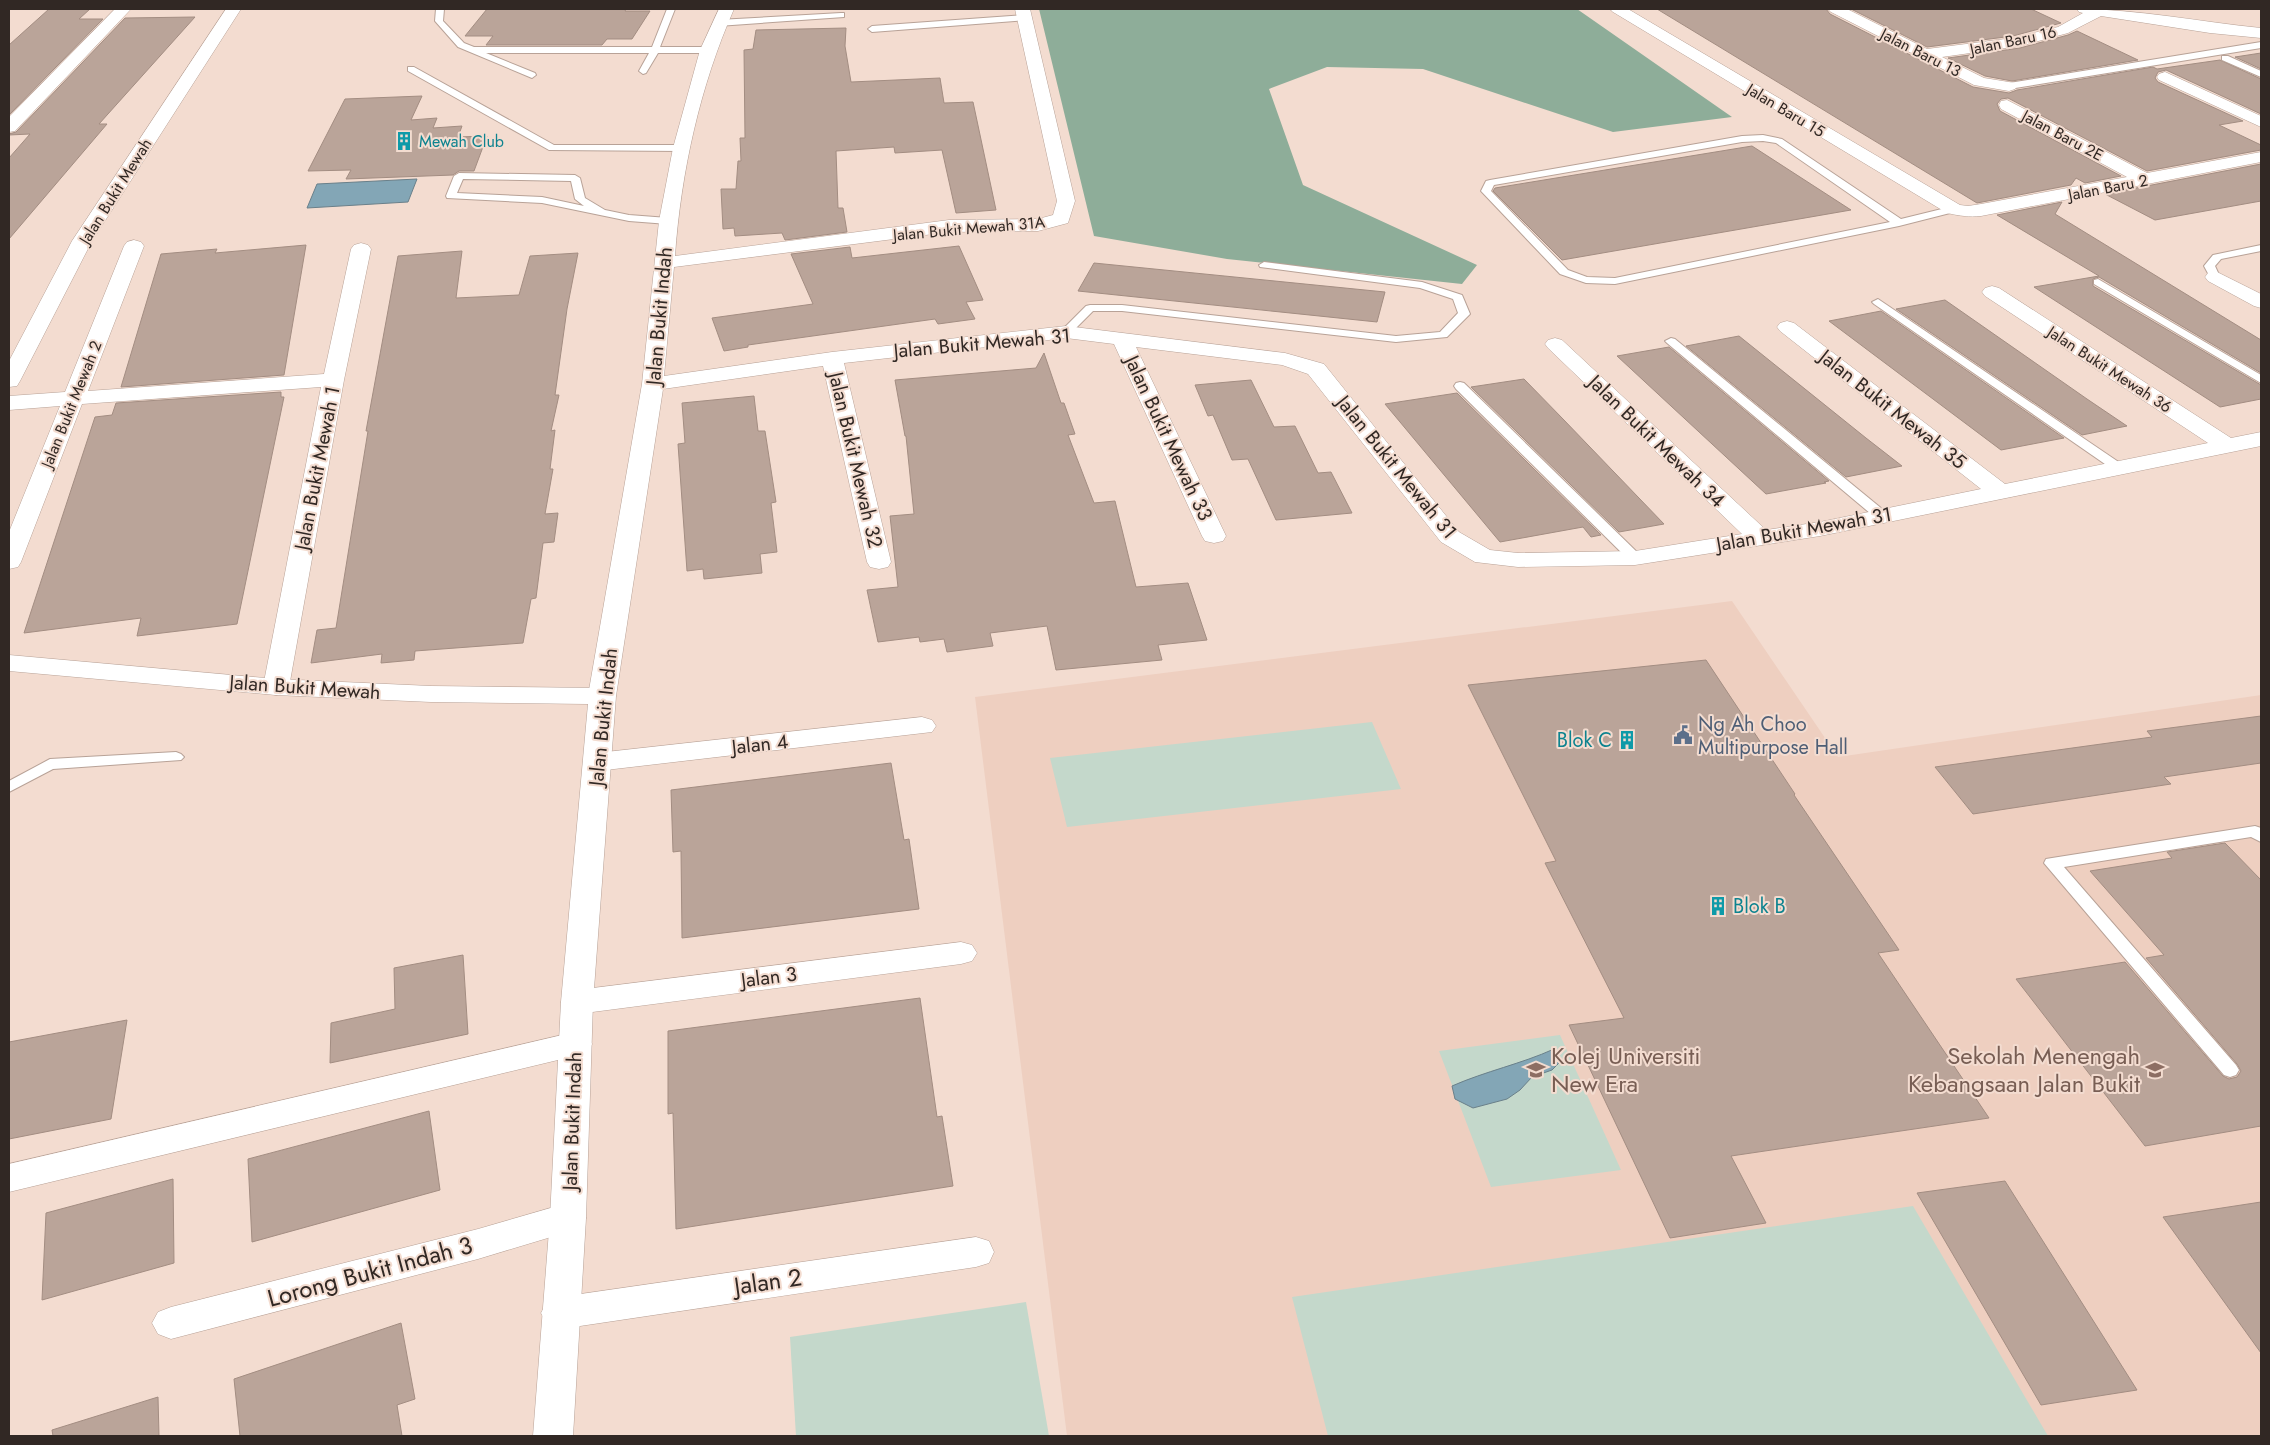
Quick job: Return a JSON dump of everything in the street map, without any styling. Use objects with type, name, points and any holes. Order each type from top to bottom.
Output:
[{"type":"street","points":[[9,127],[123,9]]},
{"type":"street","name":"Jalan Bukit Mewah","points":[[9,381],[82,241],[233,9]]},
{"type":"street","name":"Jalan Baru 15","points":[[1618,9],[1954,209]]},
{"type":"street","name":"Jalan Baru 13","points":[[1836,9],[1980,82],[2009,86]]},
{"type":"street","points":[[2090,10],[2123,12],[2210,28],[2261,33]]},
{"type":"street","name":"Jalan Baru 16","points":[[1924,54],[2014,43],[2063,30],[2090,10]]},
{"type":"street","name":"Jalan Bukit Mewah 31A","points":[[663,263],[949,226],[1038,225],[1061,219],[1066,202],[1023,13]]},
{"type":"street","name":"Jalan Bukit Indah","points":[[553,1436],[568,1218],[577,1002],[602,696],[653,384],[668,221],[682,148],[708,50],[722,16]]},
{"type":"street","points":[[2165,76],[2261,122]]},
{"type":"street","name":"Jalan Baru 2E","points":[[2007,105],[2146,180]]},
{"type":"street","name":"Jalan Baru 2","points":[[1954,209],[1968,212],[1982,210],[2261,158]]},
{"type":"street","name":"Jalan Bukit Mewah 2","points":[[9,562],[134,246]]},
{"type":"street","name":"Jalan Bukit Mewah 1","points":[[276,686],[333,380],[361,249]]},
{"type":"street","points":[[2215,276],[2261,302]]},
{"type":"street","name":"Jalan Bukit Mewah 36","points":[[1992,292],[2228,446]]},
{"type":"street","name":"Jalan Bukit Mewah 35","points":[[1787,327],[2000,492]]},
{"type":"street","name":"Jalan Bukit Mewah 31","points":[[653,384],[832,358],[1066,332],[1123,341],[1285,359],[1316,369],[1450,537],[1484,558],[1518,560],[1635,558],[1759,537],[1820,529],[2261,439]]},
{"type":"street","name":"Jalan Bukit Mewah 33","points":[[1123,341],[1214,536]]},
{"type":"street","name":"Jalan Bukit Mewah 34","points":[[1555,344],[1759,537]]},
{"type":"street","name":"Jalan Bukit Mewah 32","points":[[832,358],[879,562]]},
{"type":"street","points":[[9,403],[333,380]]},
{"type":"street","name":"Jalan Bukit Mewah","points":[[9,663],[276,686],[431,694],[602,696]]},
{"type":"street","name":"Jalan 4","points":[[597,762],[922,726]]},
{"type":"street","name":"Jalan 3","points":[[577,1002],[961,953]]},
{"type":"street","points":[[9,1178],[576,1044]]},
{"type":"street","name":"Lorong Bukit Indah 3","points":[[171,1323],[478,1244],[568,1218]]},
{"type":"street","name":"Jalan 2","points":[[560,1313],[976,1252]]},
{"type":"lane","points":[[440,9],[439,21],[461,45],[532,75]]},
{"type":"lane","points":[[643,71],[655,50],[671,9]]},
{"type":"lane","points":[[872,29],[1023,13]]},
{"type":"lane","points":[[722,16],[842,16]]},
{"type":"lane","points":[[2009,86],[2261,45]]},
{"type":"lane","points":[[474,50],[708,50]]},
{"type":"lane","points":[[2225,58],[2261,74]]},
{"type":"lane","points":[[411,69],[552,148],[682,148]]},
{"type":"lane","points":[[1900,223],[1779,141],[1764,138],[1742,139],[1490,183],[1486,191],[1564,272],[1586,280],[1614,281],[1900,223],[1954,209]]},
{"type":"lane","points":[[601,212],[580,199],[575,178],[459,176],[451,196],[542,200],[629,218],[668,221]]},
{"type":"lane","points":[[2215,276],[2209,266],[2217,257],[2261,248]]},
{"type":"lane","points":[[1066,332],[1090,308],[1122,308],[1396,339],[1443,335],[1464,314],[1458,297],[1422,285],[1264,265]]},
{"type":"lane","points":[[2098,282],[2261,380]]},
{"type":"lane","points":[[1878,302],[2119,468]]},
{"type":"lane","points":[[1671,341],[1882,516]]},
{"type":"lane","points":[[1460,386],[1635,558]]},
{"type":"lane","points":[[9,787],[14,782],[50,764],[176,757]]},
{"type":"lane","points":[[2230,1070],[2052,863],[2255,831],[2261,837]]},
{"type":"shaded area","name":"Kolej Universiti New Era","points":[[1732,601],[1838,757],[2261,695],[2261,1436],[1067,1436],[975,697]]},
{"type":"green space","points":[[1039,9],[1577,9],[1732,117],[1613,132],[1423,69],[1327,67],[1269,89],[1303,185],[1477,265],[1462,284],[1227,259],[1094,236]]},
{"type":"green space","points":[[1372,722],[1401,789],[1067,827],[1050,758]]},
{"type":"green space","points":[[1560,1035],[1621,1170],[1491,1187],[1439,1051]]},
{"type":"green space","points":[[1913,1206],[2048,1436],[1328,1436],[1292,1297]]},
{"type":"green space","points":[[1026,1302],[1049,1436],[796,1436],[790,1337]]},
{"type":"water","points":[[417,179],[408,202],[307,208],[317,184]]},
{"type":"water","points":[[1554,1049],[1562,1060],[1552,1070],[1532,1077],[1520,1090],[1507,1099],[1473,1108],[1455,1099],[1452,1086]]},
{"type":"building","points":[[49,9],[90,9],[79,19],[103,19],[9,115],[9,45]]},
{"type":"building","points":[[487,9],[626,9],[625,11],[650,11],[632,39],[607,39],[602,45],[486,45],[493,36],[465,36]]},
{"type":"building","points":[[1657,9],[1826,9],[1830,14],[1973,87],[2009,93],[2017,90],[2153,67],[2157,69],[2220,60],[2261,79],[2261,114],[2166,70],[2158,72],[2155,78],[2158,82],[2243,121],[2219,125],[2261,145],[2261,150],[2147,171],[2008,98],[2001,99],[1997,104],[2000,111],[2121,176],[2085,183],[2076,178],[2071,185],[1977,203]]},
{"type":"building","points":[[1851,9],[2031,9],[2061,23],[2013,36],[1927,47]]},
{"type":"building","points":[[195,17],[99,124],[107,124],[9,239],[9,158],[30,134],[9,134],[16,132],[125,18]]},
{"type":"building","points":[[846,28],[845,46],[851,82],[940,78],[944,103],[973,102],[996,210],[956,213],[942,150],[895,153],[894,147],[836,151],[838,208],[843,208],[847,232],[785,240],[782,233],[735,236],[734,228],[723,229],[721,189],[736,189],[738,161],[741,161],[740,138],[745,138],[744,50],[753,49],[756,30]]},
{"type":"building","points":[[2077,31],[2138,60],[2012,81],[1985,76],[1948,58],[2020,48]]},
{"type":"building","points":[[2261,53],[2261,69],[2235,57]]},
{"type":"building","name":"Mewah Club","points":[[422,96],[411,120],[437,118],[433,128],[462,126],[458,137],[487,136],[474,171],[459,171],[453,175],[346,179],[351,170],[308,171],[345,99]]},
{"type":"building","points":[[1752,146],[1851,210],[1562,260],[1493,191],[1495,188]]},
{"type":"building","points":[[2261,164],[2261,201],[2155,220],[2105,194]]},
{"type":"building","points":[[2062,202],[2055,214],[2261,340],[2261,373],[2099,277],[2093,279],[2093,286],[2261,385],[2261,399],[2220,407],[2034,287],[2099,276],[1997,215]]},
{"type":"building","points":[[306,245],[284,375],[121,387],[161,254],[217,249],[215,253]]},
{"type":"building","points":[[959,246],[983,300],[966,302],[975,319],[938,324],[935,319],[748,345],[748,347],[724,351],[712,318],[813,304],[791,254],[850,247],[852,258]]},
{"type":"building","points":[[462,251],[456,298],[519,295],[530,256],[578,253],[567,309],[555,395],[559,395],[551,431],[555,430],[550,469],[553,469],[545,514],[558,513],[554,542],[543,543],[536,598],[531,599],[523,643],[415,651],[414,660],[381,663],[382,654],[311,663],[317,630],[336,628],[368,431],[366,431],[398,256]]},
{"type":"building","points":[[1094,263],[1385,292],[1377,322],[1078,291]]},
{"type":"building","points":[[1945,300],[2127,426],[2082,435],[1896,309]]},
{"type":"building","points":[[1881,311],[2064,438],[2001,450],[1829,321]]},
{"type":"building","points":[[1739,336],[1902,466],[1846,477],[1686,346]]},
{"type":"building","points":[[1669,347],[1829,481],[1766,494],[1617,356]]},
{"type":"building","points":[[1044,353],[1061,403],[1064,403],[1075,434],[1068,435],[1094,503],[1115,501],[1136,587],[1188,583],[1207,640],[1158,645],[1162,660],[1056,670],[1047,626],[990,633],[993,646],[947,652],[944,639],[920,642],[919,637],[878,642],[867,590],[898,587],[890,516],[914,514],[906,436],[895,380],[1036,368]]},
{"type":"building","points":[[1524,379],[1664,524],[1619,532],[1471,387]]},
{"type":"building","points":[[1251,380],[1274,427],[1295,426],[1318,473],[1331,472],[1352,513],[1276,520],[1248,459],[1232,460],[1213,415],[1208,416],[1195,385]]},
{"type":"building","points":[[281,392],[281,397],[284,397],[237,624],[137,636],[141,618],[24,633],[95,417],[112,415],[116,403]]},
{"type":"building","points":[[1457,393],[1601,535],[1591,537],[1583,527],[1500,542],[1385,404]]},
{"type":"building","points":[[754,396],[758,431],[765,431],[776,502],[771,503],[777,552],[760,554],[762,573],[704,579],[703,569],[687,571],[678,444],[685,443],[682,403]]},
{"type":"building","points":[[1706,660],[1794,795],[1899,950],[1878,953],[1989,1118],[1731,1156],[1766,1223],[1670,1238],[1569,1025],[1624,1018],[1545,863],[1556,861],[1468,685]]},
{"type":"building","points":[[2261,716],[2261,763],[2164,777],[2171,784],[1973,814],[1935,767],[2152,737],[2147,731]]},
{"type":"building","points":[[891,763],[904,840],[909,839],[919,909],[682,938],[681,851],[673,852],[671,790]]},
{"type":"building","points":[[2225,843],[2261,880],[2261,1126],[2145,1146],[2016,979],[2125,962],[2223,1076],[2229,1079],[2237,1077],[2241,1071],[2237,1064],[2146,958],[2164,955],[2090,871],[2172,858],[2167,852]]},
{"type":"building","points":[[463,955],[468,1034],[330,1063],[331,1023],[395,1009],[394,968]]},
{"type":"building","points":[[920,998],[937,1117],[942,1116],[953,1186],[676,1229],[673,1113],[668,1114],[668,1031]]},
{"type":"building","points":[[127,1020],[111,1119],[9,1139],[9,1042]]},
{"type":"building","points":[[429,1111],[440,1190],[252,1242],[248,1159]]},
{"type":"building","points":[[173,1179],[174,1263],[42,1300],[46,1213]]},
{"type":"building","points":[[2005,1181],[2137,1390],[2041,1405],[1917,1193]]},
{"type":"building","points":[[2261,1202],[2261,1353],[2163,1217]]},
{"type":"building","points":[[401,1323],[415,1399],[397,1405],[402,1436],[240,1436],[234,1379]]},
{"type":"building","points":[[158,1397],[159,1436],[53,1436],[52,1430]]},
{"type":"place","name":"Mewah Club","points":[[404,141]]},
{"type":"place","name":"Ng Ah Choo Multipurpose Hall","points":[[1683,735]]},
{"type":"place","name":"Blok C","points":[[1627,740]]},
{"type":"place","name":"Blok B","points":[[1718,906]]},
{"type":"place","name":"Kolej Universiti New Era","points":[[1536,1070]]},
{"type":"place","name":"Sekolah Menengah Kebangsaan Jalan Bukit","points":[[2155,1070]]}]
